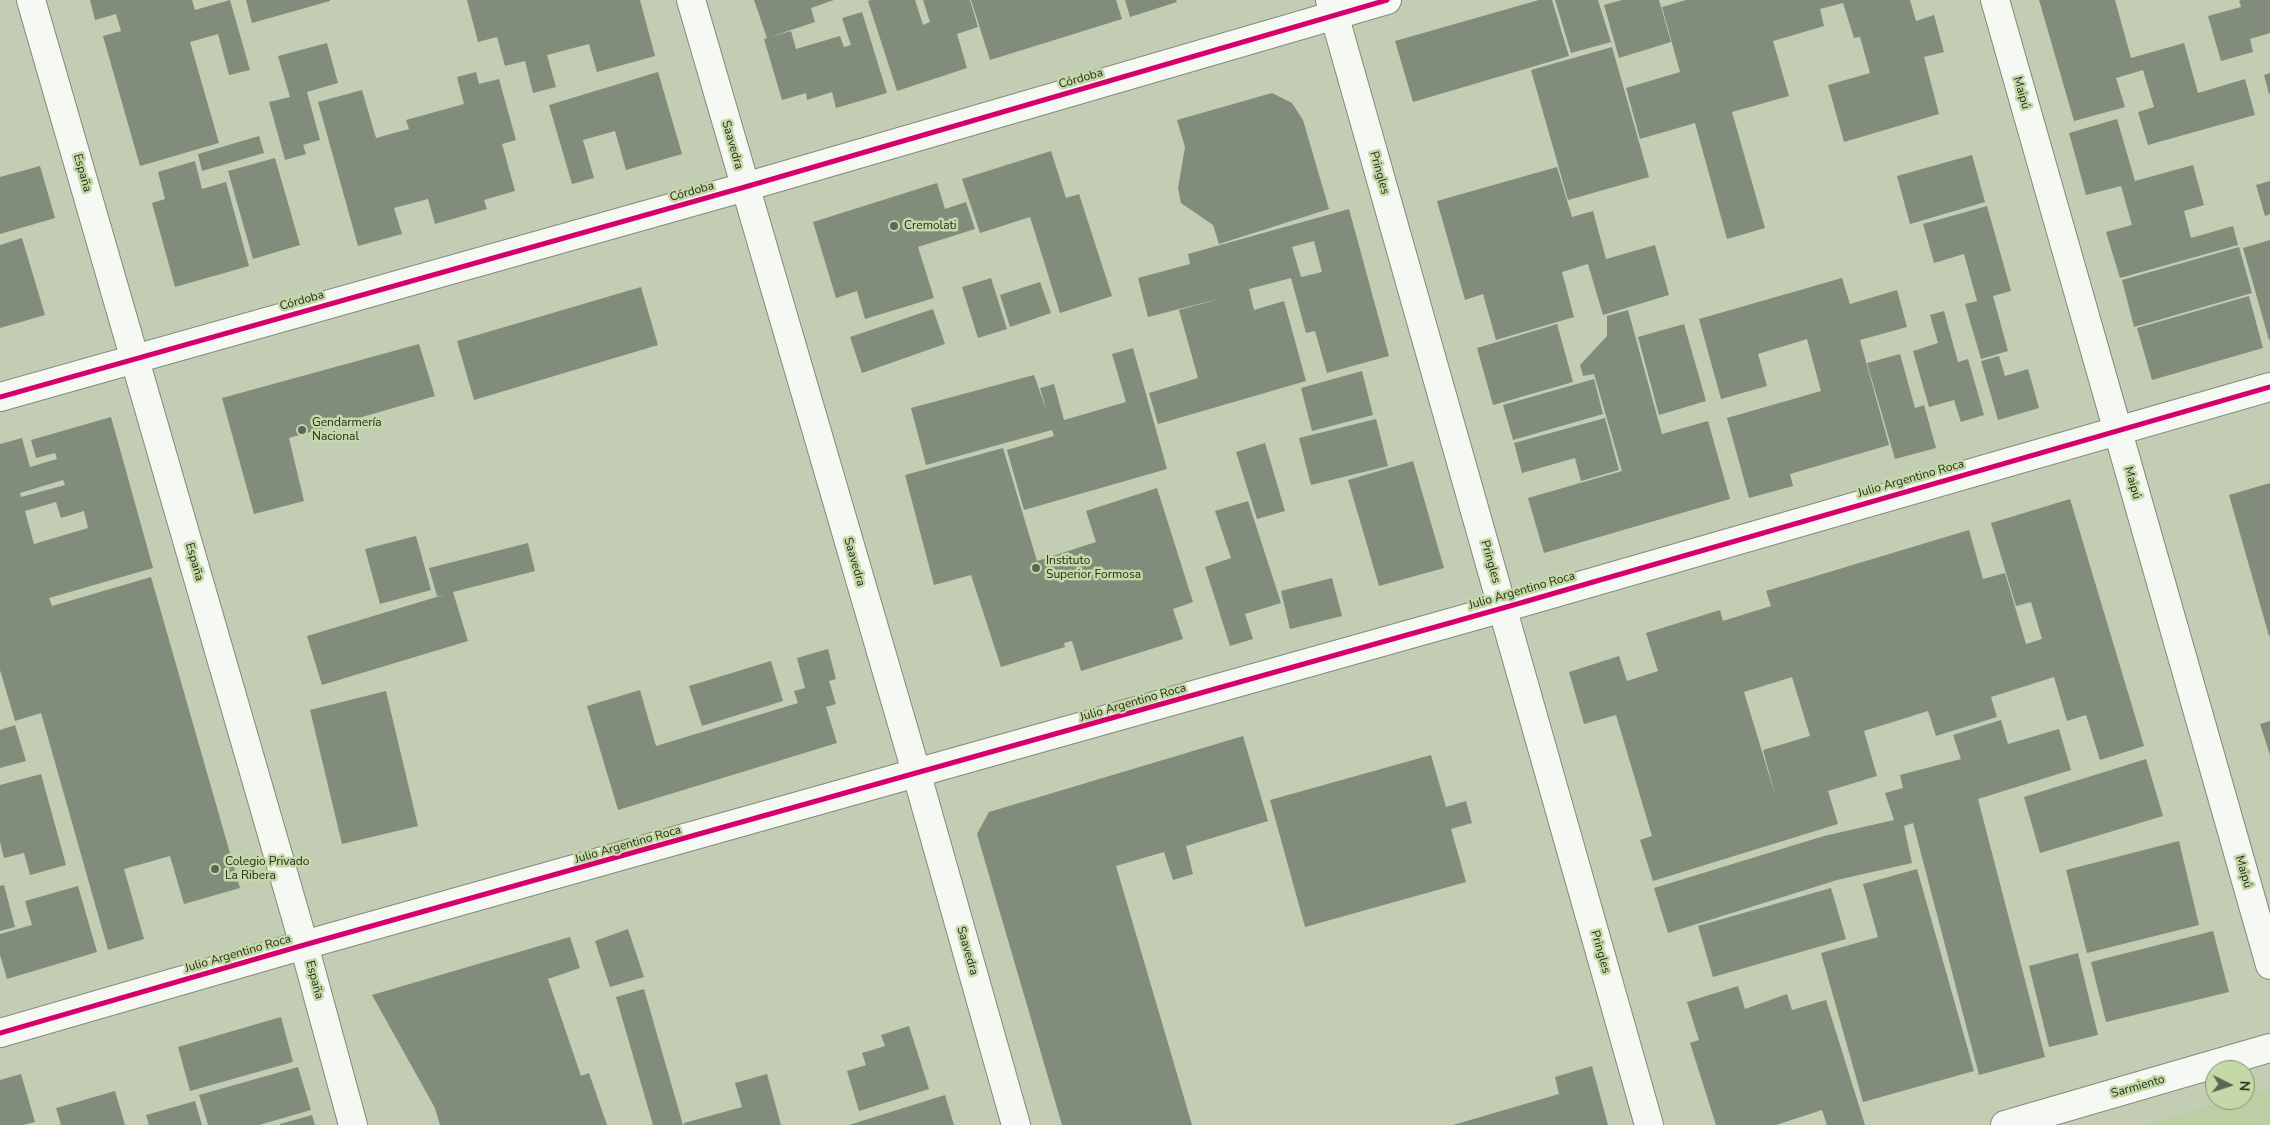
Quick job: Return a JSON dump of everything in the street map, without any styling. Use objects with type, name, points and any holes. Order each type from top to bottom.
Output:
[{"type":"street","name":"España","points":[[31,0],[136,358],[304,946],[353,1125]]},
{"type":"street","name":"Saavedra","points":[[691,0],[917,775],[1016,1125]]},
{"type":"street","name":"Córdoba","points":[[0,397],[744,187],[1332,8],[1387,0]]},
{"type":"street","name":"Maipú","points":[[1995,0],[2270,965]]},
{"type":"street","name":"Pringles","points":[[1332,8],[1649,1125]]},
{"type":"street","name":"Julio Argentino Roca","points":[[0,1034],[304,946],[917,775],[1503,608],[2270,387]]},
{"type":"street","name":"Sarmiento","points":[[2005,1125],[2270,1048]]},
{"type":"shaded area","points":[[2270,1089],[2270,1125],[2143,1125],[2205,1107],[2205,1110],[2255,1110],[2255,1093]]},
{"type":"building","points":[[90,0],[192,0],[195,10],[230,0],[250,70],[229,75],[218,34],[190,42],[219,143],[140,166],[103,36],[121,31],[116,14],[95,20]]},
{"type":"building","points":[[246,0],[330,0],[330,1],[252,23]]},
{"type":"building","points":[[467,0],[640,0],[655,56],[597,72],[589,44],[547,55],[556,87],[533,93],[525,61],[505,66],[497,37],[478,42]]},
{"type":"building","points":[[754,0],[834,0],[811,8],[815,22],[770,37],[791,31],[796,49],[840,36],[844,47],[851,45],[842,18],[862,12],[887,93],[836,108],[832,92],[807,100],[806,93],[782,100],[764,39],[767,38]]},
{"type":"building","points":[[915,0],[923,25],[930,22],[923,0],[970,0],[978,27],[957,34],[967,68],[897,91],[868,1]]},
{"type":"building","points":[[971,0],[1116,0],[1122,19],[990,60]]},
{"type":"building","points":[[1125,0],[1176,0],[1177,2],[1130,17]]},
{"type":"building","points":[[1539,0],[1552,0],[1569,56],[1413,102],[1395,41]]},
{"type":"building","points":[[1555,0],[1598,0],[1611,42],[1571,53]]},
{"type":"building","points":[[1622,0],[1659,0],[1671,42],[1619,58],[1604,5]]},
{"type":"building","points":[[1686,0],[1910,0],[1916,21],[1934,15],[1944,52],[1924,57],[1939,114],[1844,142],[1828,85],[1870,73],[1860,37],[1854,38],[1843,3],[1820,9],[1824,26],[1773,41],[1789,96],[1732,112],[1765,228],[1727,239],[1695,123],[1640,139],[1626,88],[1680,72],[1662,7]]},
{"type":"building","points":[[2039,0],[2115,0],[2131,58],[2184,43],[2198,93],[2245,79],[2255,115],[2148,145],[2138,112],[2154,107],[2143,70],[2116,78],[2125,107],[2074,121]]},
{"type":"building","points":[[2270,0],[2270,33],[2250,39],[2253,52],[2221,61],[2208,16],[2241,7],[2239,1]]},
{"type":"building","points":[[327,43],[338,83],[307,92],[320,140],[303,145],[306,154],[285,160],[269,102],[290,97],[278,56]]},
{"type":"building","points":[[1612,47],[1649,177],[1568,200],[1531,70]]},
{"type":"building","points":[[476,72],[479,84],[499,79],[516,140],[502,144],[515,191],[484,200],[487,209],[435,224],[428,199],[394,208],[402,234],[358,246],[318,102],[362,90],[376,138],[409,129],[406,120],[464,104],[457,77]]},
{"type":"building","points":[[658,72],[682,154],[626,170],[615,131],[583,140],[594,178],[572,184],[549,105]]},
{"type":"building","points":[[2270,73],[2270,94],[2269,94],[2264,75]]},
{"type":"building","points":[[1272,93],[1292,103],[1303,120],[1329,209],[1219,244],[1213,225],[1181,203],[1178,188],[1185,147],[1177,120]]},
{"type":"building","points":[[2117,119],[2135,181],[2193,165],[2204,205],[2184,211],[2191,238],[2233,226],[2238,245],[2120,278],[2106,232],[2132,225],[2121,186],[2086,195],[2069,133]]},
{"type":"building","points":[[259,136],[264,153],[202,171],[198,154]]},
{"type":"building","points":[[1051,151],[1066,198],[1079,194],[1112,296],[1060,313],[1030,217],[980,233],[962,179]]},
{"type":"building","points":[[1972,155],[1985,202],[1910,224],[1897,176]]},
{"type":"building","points":[[275,158],[300,245],[253,259],[228,171]]},
{"type":"building","points":[[195,161],[202,189],[226,182],[249,266],[175,287],[152,203],[165,199],[158,172]]},
{"type":"building","points":[[40,166],[55,218],[0,234],[0,177]]},
{"type":"building","points":[[1557,167],[1572,217],[1593,211],[1606,259],[1655,245],[1669,295],[1603,315],[1588,264],[1562,272],[1574,317],[1496,340],[1483,294],[1465,300],[1437,201]]},
{"type":"building","points":[[2270,181],[2270,214],[2265,216],[2256,185]]},
{"type":"building","name":"Cremolati","points":[[937,183],[945,209],[966,202],[975,229],[918,247],[934,298],[865,319],[857,291],[836,298],[813,222]]},
{"type":"building","points":[[1987,206],[2011,291],[1993,296],[2008,351],[1981,359],[1965,304],[1977,301],[1964,254],[1934,263],[1923,224]]},
{"type":"building","points":[[1349,209],[1389,356],[1327,373],[1315,331],[1306,333],[1291,278],[1249,289],[1254,310],[1284,301],[1306,381],[1158,424],[1149,393],[1198,378],[1179,310],[1226,297],[1148,317],[1138,278],[1190,264],[1188,254]],"holes":[[[1314,241],[1322,272],[1301,277],[1292,247]]]},
{"type":"building","points":[[22,238],[45,315],[0,328],[0,245]]},
{"type":"building","points":[[2270,240],[2270,340],[2269,340],[2243,248]]},
{"type":"building","points":[[2239,247],[2252,293],[2134,327],[2122,280]]},
{"type":"building","points":[[991,278],[1007,329],[978,338],[962,287]]},
{"type":"building","points":[[1842,278],[1850,304],[1897,290],[1907,327],[1860,340],[1889,445],[1790,474],[1793,486],[1749,498],[1727,418],[1821,391],[1807,339],[1758,354],[1767,386],[1721,399],[1699,319]]},
{"type":"building","points":[[1040,282],[1051,313],[1010,327],[1000,295]]},
{"type":"building","points":[[641,287],[658,345],[474,400],[457,341]]},
{"type":"building","points":[[2249,296],[2263,348],[2152,380],[2137,328]]},
{"type":"building","points":[[933,309],[945,344],[862,373],[850,337]]},
{"type":"building","points":[[1628,310],[1662,434],[1708,421],[1730,499],[1544,553],[1528,498],[1622,471],[1594,374],[1583,376],[1580,365],[1607,336],[1607,316]]},
{"type":"building","points":[[1944,311],[1958,362],[1968,359],[1984,415],[1961,422],[1954,400],[1929,407],[1913,351],[1938,343],[1930,315]]},
{"type":"building","points":[[1557,324],[1573,382],[1493,405],[1477,348]]},
{"type":"building","points":[[1684,324],[1706,401],[1659,415],[1638,337]]},
{"type":"building","points":[[419,344],[435,396],[289,438],[304,501],[254,514],[222,398]]},
{"type":"building","points":[[1133,348],[1167,469],[1024,510],[1007,450],[1054,436],[1052,430],[926,465],[911,408],[1034,375],[1047,412],[1040,388],[1054,384],[1064,420],[1126,402],[1112,354]]},
{"type":"building","points":[[1900,354],[1915,408],[1924,405],[1936,448],[1895,459],[1867,363]]},
{"type":"building","points":[[1999,356],[2005,376],[2028,369],[2039,408],[1998,420],[1981,361]]},
{"type":"building","points":[[1362,371],[1373,415],[1312,431],[1301,388]]},
{"type":"building","points":[[1594,379],[1603,414],[1513,440],[1503,405]]},
{"type":"building","points":[[111,417],[153,568],[49,598],[52,606],[151,577],[240,888],[184,904],[170,856],[124,869],[144,939],[108,950],[41,713],[15,721],[0,670],[0,444],[22,438],[30,467],[57,459],[55,453],[36,458],[31,440]],"holes":[[[63,480],[65,485],[21,497],[20,493]],[[56,502],[61,518],[84,511],[88,528],[34,544],[25,511]]]},
{"type":"building","points":[[1605,418],[1619,470],[1581,481],[1575,458],[1522,473],[1514,443]]},
{"type":"building","points":[[1376,419],[1388,466],[1311,485],[1299,438]]},
{"type":"building","points":[[1265,443],[1285,511],[1257,519],[1236,452]]},
{"type":"building","points":[[1003,448],[1037,561],[1096,542],[1086,511],[1157,488],[1193,602],[1173,609],[1183,639],[1081,671],[1072,641],[1064,643],[1065,647],[1001,667],[971,575],[934,585],[905,475]]},
{"type":"building","points":[[1413,461],[1444,568],[1379,586],[1348,480]]},
{"type":"building","points":[[2270,483],[2270,636],[2269,636],[2229,495]]},
{"type":"building","points":[[2070,499],[2144,746],[2100,760],[2086,715],[2067,721],[2054,677],[1991,697],[1997,717],[1936,736],[1928,711],[1864,731],[1877,776],[1828,791],[1838,824],[1653,881],[1640,840],[1652,836],[1616,715],[1584,724],[1569,672],[1619,656],[1627,681],[1658,671],[1646,633],[1720,610],[1723,621],[1771,606],[1766,591],[1969,530],[1983,579],[2005,573],[2026,644],[2042,639],[2031,602],[2016,606],[1991,523]],"holes":[[[1792,677],[1810,736],[1763,750],[1776,798],[1744,692]]]},
{"type":"building","points":[[1248,501],[1281,603],[1245,614],[1253,639],[1230,646],[1205,567],[1231,558],[1215,511]]},
{"type":"building","points":[[416,536],[431,590],[380,604],[365,549]]},
{"type":"building","points":[[528,543],[535,571],[453,592],[468,641],[322,685],[307,636],[443,595],[437,596],[429,568]]},
{"type":"building","points":[[1332,578],[1342,616],[1290,629],[1281,591]]},
{"type":"building","points":[[828,649],[836,679],[829,681],[836,704],[826,707],[837,743],[618,810],[587,706],[640,690],[656,746],[798,703],[794,691],[805,688],[797,658]]},
{"type":"building","points":[[771,661],[783,701],[702,726],[689,686]]},
{"type":"building","points":[[386,691],[418,826],[342,844],[310,710]]},
{"type":"building","points":[[2001,720],[2008,744],[2059,729],[2071,770],[1978,799],[2045,1057],[1979,1075],[1913,823],[1904,826],[1912,863],[1837,880],[1668,933],[1654,888],[1824,836],[1894,820],[1885,793],[1903,788],[1900,775],[1961,759],[1953,735]]},
{"type":"building","points":[[2270,721],[2270,755],[2260,724]]},
{"type":"building","points":[[15,725],[26,761],[0,768],[0,730]]},
{"type":"building","points":[[1243,736],[1268,821],[1186,846],[1193,874],[1173,880],[1164,852],[1116,866],[1192,1125],[1062,1125],[977,834],[989,812]]},
{"type":"building","points":[[1431,755],[1446,807],[1466,801],[1472,823],[1451,829],[1466,882],[1305,927],[1270,800]]},
{"type":"building","points":[[2146,759],[2163,816],[2040,853],[2024,797]]},
{"type":"building","points":[[41,774],[66,865],[30,875],[24,853],[4,858],[0,842],[0,785]]},
{"type":"building","points":[[2179,841],[2199,925],[2087,953],[2066,870]]},
{"type":"building","points":[[1917,869],[1974,1071],[1863,1102],[1821,953],[1878,937],[1863,884]]},
{"type":"building","points":[[4,885],[15,927],[0,931],[0,886]]},
{"type":"building","points":[[78,886],[97,952],[7,979],[0,955],[0,934],[32,925],[25,901]]},
{"type":"building","points":[[1831,888],[1846,939],[1713,977],[1698,926]]},
{"type":"building","points":[[628,929],[644,977],[610,987],[595,941]]},
{"type":"building","points":[[2213,931],[2229,992],[2106,1022],[2091,962]]},
{"type":"building","points":[[570,937],[580,968],[548,979],[581,1076],[589,1073],[607,1125],[440,1125],[435,1108],[372,995]]},
{"type":"building","points":[[2078,953],[2098,1035],[2049,1047],[2029,966]]},
{"type":"building","points":[[1738,986],[1745,1009],[1787,994],[1792,1010],[1826,1000],[1865,1125],[1827,1125],[1822,1110],[1776,1125],[1716,1125],[1690,1043],[1699,1040],[1687,1002]]},
{"type":"building","points":[[644,989],[683,1125],[653,1125],[616,997]]},
{"type":"building","points":[[281,1017],[293,1062],[190,1091],[178,1047]]},
{"type":"building","points":[[909,1026],[929,1089],[859,1111],[847,1071],[866,1065],[862,1053],[885,1046],[881,1035]]},
{"type":"building","points":[[1592,1066],[1608,1125],[1453,1125],[1559,1094],[1555,1077]]},
{"type":"building","points":[[298,1067],[311,1110],[259,1125],[208,1125],[199,1095]]},
{"type":"building","points":[[21,1074],[35,1122],[23,1125],[0,1125],[0,1080]]},
{"type":"building","points":[[767,1074],[781,1125],[684,1125],[684,1123],[742,1107],[735,1083]]},
{"type":"building","points":[[115,1091],[125,1125],[61,1125],[56,1108]]},
{"type":"building","points":[[945,1095],[954,1125],[849,1125]]},
{"type":"building","points":[[195,1101],[202,1125],[149,1125],[146,1115]]},
{"type":"building","points":[[312,1115],[315,1125],[280,1125],[280,1124]]},
{"type":"cycle path","points":[[0,397],[745,187],[1387,0]]},
{"type":"cycle path","points":[[0,1033],[304,945],[1503,608],[2270,387]]},
{"type":"place","name":"Cremolati","points":[[894,226]]},
{"type":"place","name":"Gendarmería Nacional","points":[[302,430]]},
{"type":"place","name":"Instituto Superior Formosa","points":[[1036,568]]},
{"type":"place","name":"Colegio Privado La Ribera","points":[[215,869]]}]
